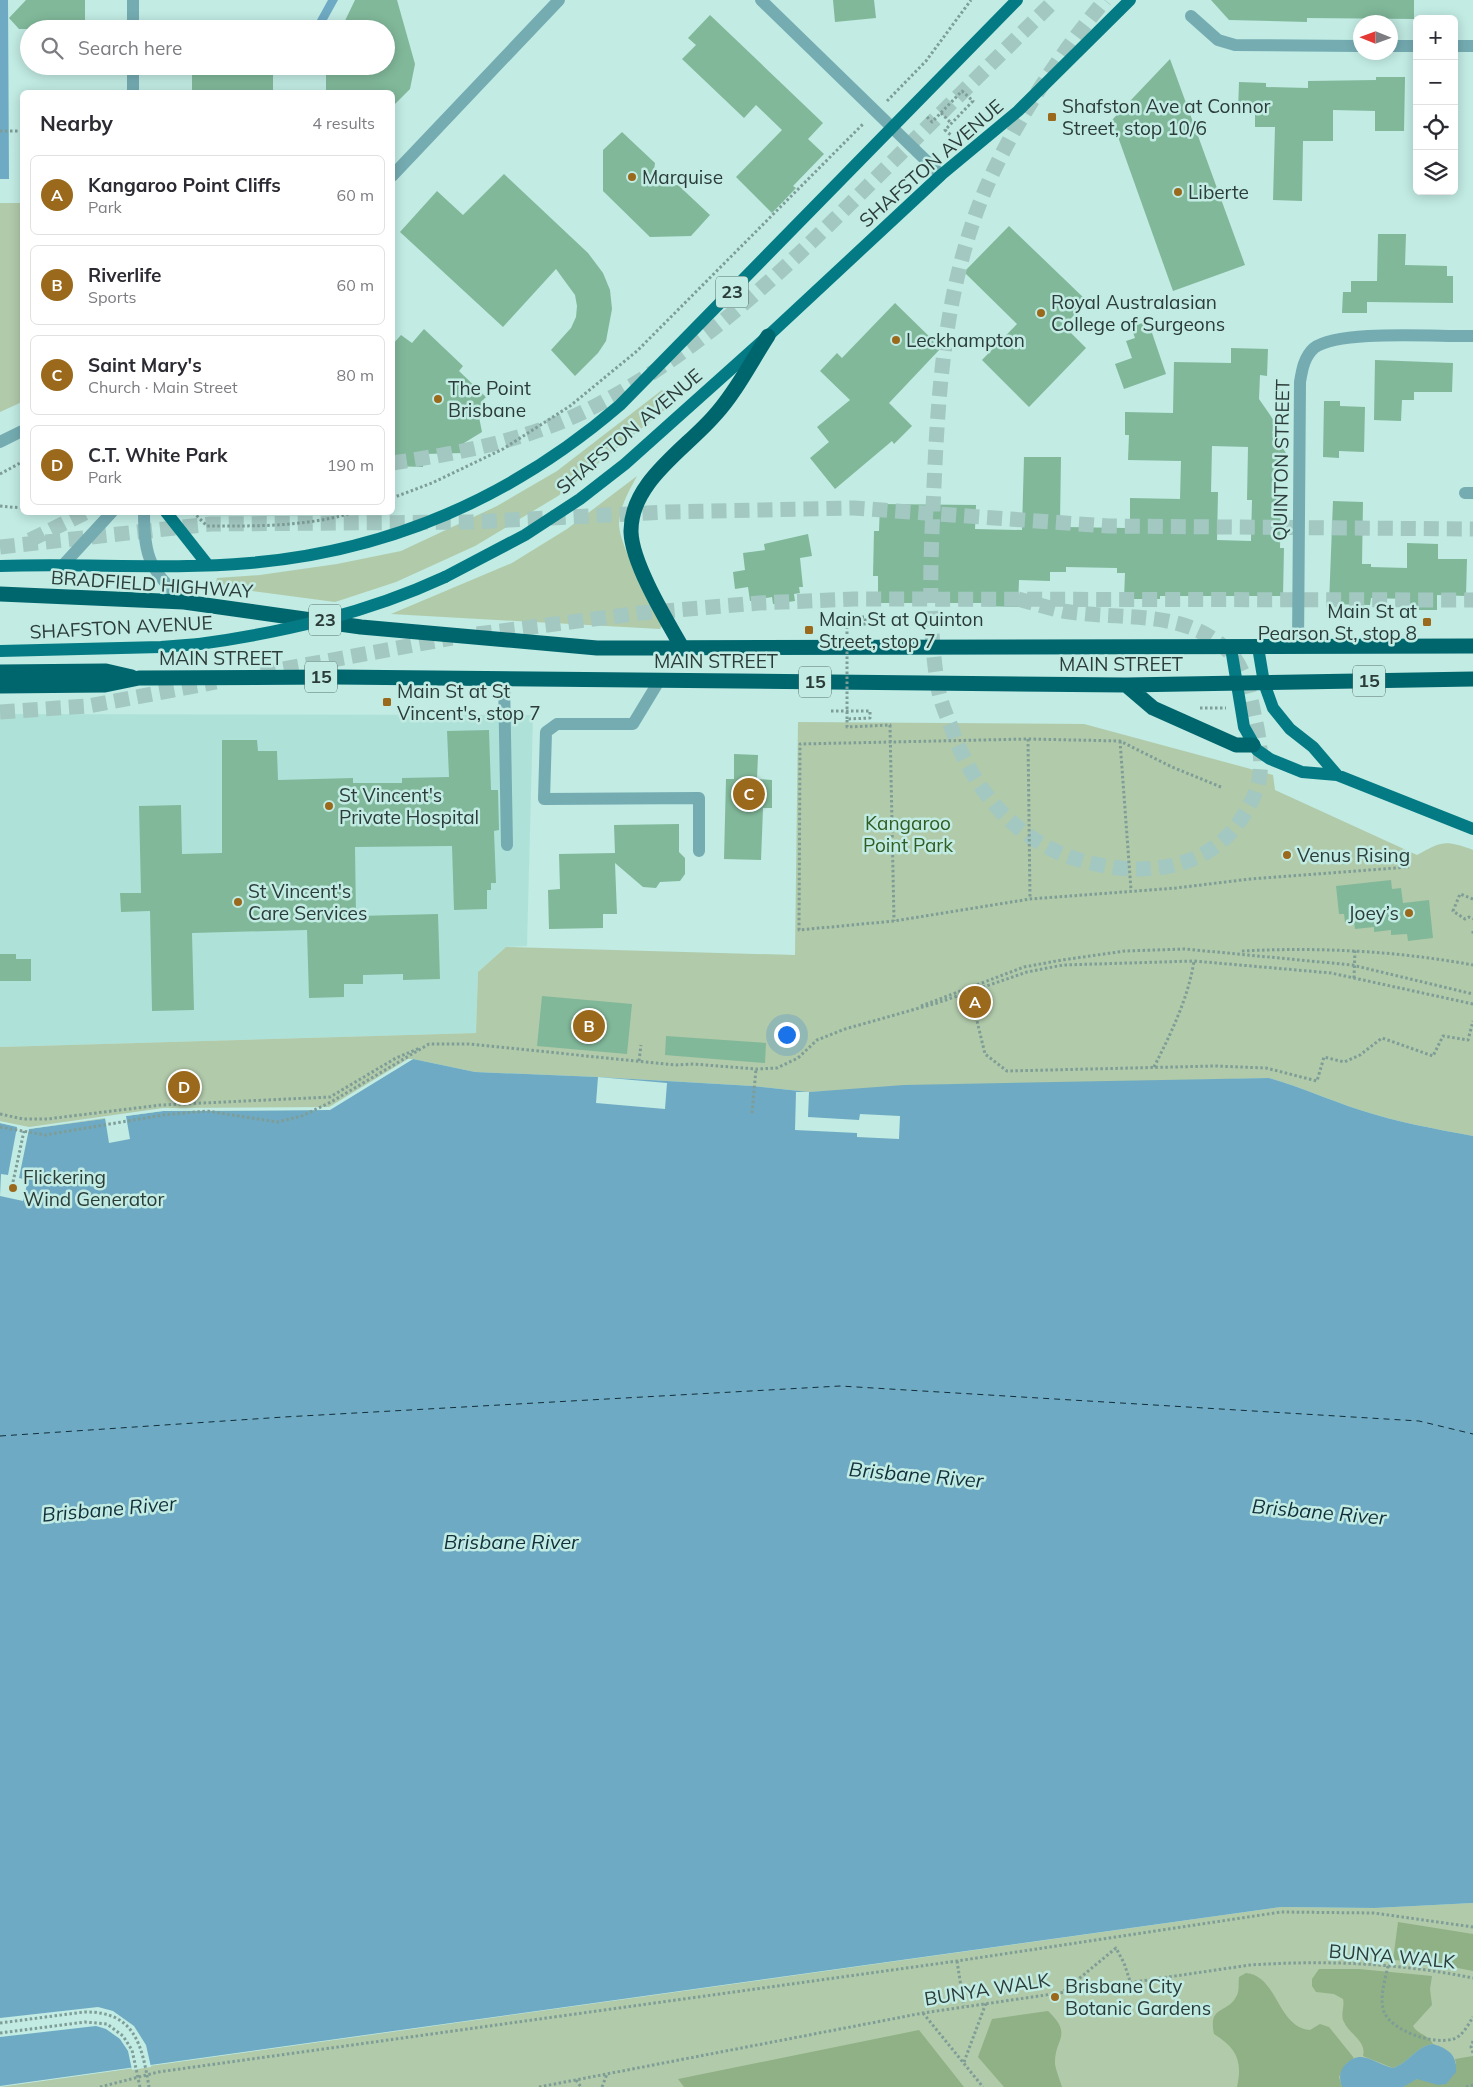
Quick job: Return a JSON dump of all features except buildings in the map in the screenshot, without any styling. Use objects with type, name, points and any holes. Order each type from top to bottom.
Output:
[{"type":"highway","points":[[683,650],[639,562],[633,546],[632,518],[641,494],[655,476],[716,414],[768,336]]},
{"type":"highway","name":"BRADFIELD HIGHWAY","points":[[0,594],[184,602],[361,627]]},
{"type":"highway","name":"MAIN STREET","points":[[361,627],[597,648],[683,650],[1473,646]]},
{"type":"highway","name":"MAIN STREET","points":[[0,672],[106,670],[139,678]]},
{"type":"highway","name":"MAIN STREET","points":[[0,686],[105,685],[139,678],[335,677],[1126,685],[1473,679]]},
{"type":"highway","points":[[1126,685],[1153,708],[1236,745],[1253,745]]},
{"type":"main road","name":"SHAFSTON AVENUE","points":[[0,566],[207,564],[291,558],[329,552],[418,527],[465,508],[535,470],[588,432],[620,405],[1016,0]]},
{"type":"main road","name":"SHAFSTON AVENUE","points":[[0,651],[161,647],[199,644],[245,637],[351,614],[413,592],[525,535],[580,499],[672,423],[941,175],[1018,111],[1130,0]]},
{"type":"main road","points":[[168,515],[207,564]]},
{"type":"main road","points":[[1231,648],[1244,727],[1253,745],[1270,759],[1302,772],[1337,775],[1473,829]]},
{"type":"main road","points":[[1258,648],[1264,683],[1273,708],[1280,718],[1313,747],[1337,775]]},
{"type":"street","points":[[133,0],[133,20]]},
{"type":"street","points":[[395,173],[559,0]]},
{"type":"street","points":[[762,0],[941,175]]},
{"type":"street","points":[[1191,16],[1218,40],[1235,46],[1353,46]]},
{"type":"street","points":[[1398,46],[1413,46]]},
{"type":"street","points":[[1458,46],[1473,46]]},
{"type":"street","points":[[133,75],[133,90]]},
{"type":"street","name":"QUINTON STREET","points":[[1298,647],[1300,382],[1302,364],[1313,349],[1327,342],[1348,337],[1473,336]]},
{"type":"street","points":[[0,442],[20,432]]},
{"type":"street","points":[[64,564],[109,515]]},
{"type":"street","points":[[144,515],[144,541],[151,565],[163,581],[184,602]]},
{"type":"street","points":[[504,679],[507,845]]},
{"type":"street","points":[[660,681],[633,724],[557,724],[546,732],[544,799],[699,798],[699,851]]},
{"type":"path","points":[[892,95],[926,61],[971,0]]},
{"type":"path","points":[[927,117],[932,122],[962,91],[973,101],[945,130],[952,136]]},
{"type":"path","points":[[941,113],[951,123]]},
{"type":"path","points":[[395,497],[432,483],[503,449],[570,406],[637,351],[860,127]]},
{"type":"path","points":[[0,131],[20,131]]},
{"type":"path","points":[[0,474],[20,463]]},
{"type":"path","points":[[0,506],[20,508]]},
{"type":"path","points":[[197,515],[207,526],[271,526],[332,520],[346,515]]},
{"type":"path","points":[[833,624],[865,624],[865,617],[847,617],[847,719],[847,727],[890,725],[894,921]]},
{"type":"path","points":[[1198,708],[1226,708]]},
{"type":"path","points":[[831,711],[870,710],[870,718],[847,719]]},
{"type":"path","points":[[1028,739],[1030,899]]},
{"type":"path","points":[[1221,787],[1172,767],[1120,741],[1028,739],[800,744],[799,930],[894,921],[1030,899],[1409,867]]},
{"type":"path","points":[[1120,741],[1131,890]]},
{"type":"path","points":[[1473,899],[1460,894],[1453,911],[1465,919],[1469,917],[1473,919]]},
{"type":"path","points":[[917,1008],[935,999],[1024,968],[1062,960],[1124,952],[1185,949],[1232,952],[1356,966],[1473,994]]},
{"type":"path","points":[[1232,952],[1286,949],[1355,950],[1473,965]]},
{"type":"path","points":[[1354,978],[1356,966],[1355,950]]},
{"type":"path","points":[[1154,1067],[1173,1030],[1191,982],[1194,961]]},
{"type":"path","points":[[0,1114],[23,1119],[48,1119],[161,1105],[330,1097],[396,1058],[429,1044],[469,1044],[639,1061],[756,1070],[777,1068],[798,1058],[817,1040],[1027,972],[1063,965],[1194,961],[1331,973],[1473,1004]]},
{"type":"path","points":[[970,992],[985,1054],[1007,1071],[1154,1067],[1266,1068],[1317,1080],[1324,1057],[1344,1062],[1360,1055],[1382,1038],[1434,1056],[1443,1036],[1468,1040],[1473,1021]]},
{"type":"path","points":[[0,1127],[45,1135],[162,1115],[207,1111],[277,1122],[302,1116],[332,1102],[429,1044]]},
{"type":"path","points":[[639,1061],[641,1045]]},
{"type":"path","points":[[752,1113],[756,1070]]},
{"type":"path","points":[[13,1182],[24,1131]]},
{"type":"path","points":[[100,2087],[158,2072],[957,1960],[1282,1912],[1374,1913],[1473,1927]]},
{"type":"path","points":[[1064,1991],[1116,1948],[1130,1982]]},
{"type":"path","points":[[957,1960],[964,2006]]},
{"type":"path","name":"BUNYA WALK","points":[[539,2087],[986,2002],[1250,1965],[1287,1962],[1426,1968],[1473,1978]]},
{"type":"path","points":[[1388,1966],[1382,2004],[1385,2014],[1400,2028],[1417,2036],[1453,2039],[1462,2033],[1473,2017]]},
{"type":"path","points":[[964,2063],[986,2002]]},
{"type":"path","points":[[0,2023],[84,2012],[98,2012],[111,2015],[123,2022],[137,2037],[144,2056],[149,2087]]},
{"type":"path","points":[[923,2013],[983,2087]]},
{"type":"path","points":[[0,2033],[85,2022],[108,2024],[123,2036],[132,2050],[140,2087]]},
{"type":"path","points":[[1473,2041],[1471,2047],[1473,2053]]},
{"type":"path","points":[[602,2087],[607,2074]]},
{"type":"path","points":[[576,2080],[581,2087]]},
{"type":"path","points":[[1466,2087],[1473,2085]]},
{"type":"shaded area","points":[[0,714],[533,715],[527,946],[506,947],[478,972],[476,1033],[0,1047]]},
{"type":"green space","points":[[0,203],[20,203],[20,403],[0,412]]},
{"type":"green space","points":[[662,390],[673,403],[558,496],[475,546],[396,582],[335,602],[215,586],[217,578],[260,575],[337,564],[401,551],[497,506],[557,471]]},
{"type":"green space","points":[[637,476],[622,509],[619,522],[620,532],[629,558],[662,625],[660,629],[391,614],[512,563],[567,529]]},
{"type":"green space","name":"Kangaroo Point Park","points":[[798,722],[1084,724],[1273,775],[1275,790],[1417,855],[1433,847],[1450,843],[1473,850],[1473,1136],[1416,1125],[1374,1114],[1269,1078],[960,1084],[809,1092],[753,1086],[475,1072],[413,1059],[330,1110],[163,1111],[29,1129],[0,1123],[0,1047],[476,1033],[478,972],[506,947],[795,955]]},
{"type":"green space","name":"Brisbane City Botanic Gardens","points":[[1473,1903],[1473,2087],[0,2087],[1281,1907],[1375,1908]]},
{"type":"green space","points":[[1398,1922],[1473,1934],[1473,1971],[1427,1962],[1393,1960]]},
{"type":"green space","points":[[1319,1969],[1359,1969],[1432,1976],[1430,1989],[1432,2005],[1413,2026],[1433,2044],[1417,2051],[1399,2066],[1393,2068],[1363,2056],[1364,2051],[1360,2042],[1346,2026],[1343,2019],[1343,1999],[1334,1994],[1316,1992],[1312,1986],[1312,1979]]},
{"type":"green space","points":[[1246,1973],[1257,1976],[1265,1983],[1284,2011],[1299,2027],[1310,2030],[1320,2024],[1329,2027],[1354,2058],[1346,2064],[1339,2077],[1342,2087],[1237,2087],[1239,2069],[1236,2056],[1228,2044],[1214,2034],[1213,2025],[1216,2014],[1228,2006],[1236,1997],[1239,1977]]},
{"type":"green space","points":[[1048,2011],[1060,2026],[1061,2037],[1055,2055],[1055,2064],[1062,2087],[1004,2087],[978,2057],[992,2019]]},
{"type":"green space","points":[[919,2030],[964,2087],[684,2087],[678,2079]]},
{"type":"green space","points":[[1473,2056],[1473,2087],[1403,2087],[1407,2083],[1456,2064],[1455,2059]]},
{"type":"water","points":[[0,0],[8,0],[9,179],[0,179]]},
{"type":"water","points":[[328,0],[338,0],[327,20],[317,20]]},
{"type":"water","name":"Brisbane River","points":[[413,1059],[475,1072],[753,1086],[809,1092],[904,1085],[1269,1078],[1374,1114],[1416,1125],[1473,1136],[1473,1903],[1375,1908],[1281,1907],[0,2086],[0,1123],[29,1129],[163,1111],[329,1110]]},
{"type":"water","points":[[1433,2044],[1448,2051],[1455,2061],[1456,2072],[1446,2084],[1438,2085],[1417,2079],[1403,2087],[1342,2087],[1340,2078],[1343,2068],[1357,2057],[1363,2057],[1393,2068],[1399,2066],[1427,2045]]},
{"type":"pier","points":[[408,1059],[413,1059],[330,1110],[163,1111],[126,1116],[130,1139],[109,1143],[105,1118],[29,1129],[19,1178],[28,1180],[23,1201],[0,1196],[1,1174],[8,1175],[17,1127],[0,1123],[0,1121],[29,1127],[163,1108],[329,1107]]},
{"type":"pier","points":[[598,1077],[667,1083],[665,1109],[596,1103]]},
{"type":"pier","points":[[796,1092],[809,1092],[808,1117],[859,1120],[860,1114],[900,1116],[899,1139],[857,1137],[857,1133],[795,1130]]},
{"type":"pier","points":[[98,2007],[113,2011],[134,2026],[146,2045],[151,2067],[132,2070],[128,2051],[120,2039],[106,2029],[96,2026],[0,2037],[0,2018]]},
{"type":"ferry route","points":[[0,1436],[284,1417],[840,1386],[1419,1421],[1473,1434]]},
{"type":"tunnel","points":[[395,462],[472,449],[525,435],[550,426],[599,404],[674,358],[743,305],[807,246],[1055,0]]},
{"type":"tunnel","points":[[1018,599],[1063,611],[1174,622],[1194,629],[1213,639],[1231,654],[1241,668],[1250,694],[1259,739],[1261,767],[1258,784],[1249,806],[1230,833],[1215,846],[1199,856],[1161,868],[1120,868],[1072,858],[1047,847],[1025,833],[1005,816],[988,796],[960,750],[939,692],[935,662],[932,637],[931,562],[938,418],[949,317],[964,252],[985,190],[1013,132],[1048,76],[1105,0]]},
{"type":"tunnel","points":[[0,547],[211,524],[471,522],[667,512],[854,508],[1108,526],[1473,529]]},
{"type":"tunnel","points":[[30,540],[81,515]]},
{"type":"tunnel","points":[[477,634],[641,613],[759,603],[854,599],[1473,600]]},
{"type":"tunnel","points":[[261,673],[452,638]]},
{"type":"tunnel","points":[[0,712],[88,706],[216,682]]},
{"type":"place","name":"Shafston Ave at Connor Street, stop 10/6","points":[[1052,117]]},
{"type":"place","name":"Marquise","points":[[632,177]]},
{"type":"place","name":"Liberte","points":[[1178,192]]},
{"type":"place","name":"Royal Australasian College of Surgeons","points":[[1041,313]]},
{"type":"place","name":"Leckhampton","points":[[896,340]]},
{"type":"place","name":"The Point Brisbane","points":[[438,399]]},
{"type":"place","name":"Main St at Pearson St, stop 8","points":[[1427,622]]},
{"type":"place","name":"Main St at Quinton Street, stop 7","points":[[809,630]]},
{"type":"place","name":"Main St at St Vincent's, stop 7","points":[[387,702]]},
{"type":"place","name":"Saint Mary's","points":[[749,794]]},
{"type":"place","name":"St Vincent's Private Hospital","points":[[329,806]]},
{"type":"place","name":"Venus Rising","points":[[1287,855]]},
{"type":"place","name":"St Vincent's Care Services","points":[[238,902]]},
{"type":"place","name":"Joey’s","points":[[1409,913]]},
{"type":"place","name":"Kangaroo Point Cliffs","points":[[975,1002]]},
{"type":"place","name":"Riverlife","points":[[589,1026]]},
{"type":"place","name":"C.T. White Park","points":[[184,1087]]},
{"type":"place","name":"Flickering Wind Generator","points":[[13,1188]]},
{"type":"place","name":"Brisbane City Botanic Gardens","points":[[1055,1997]]}]
